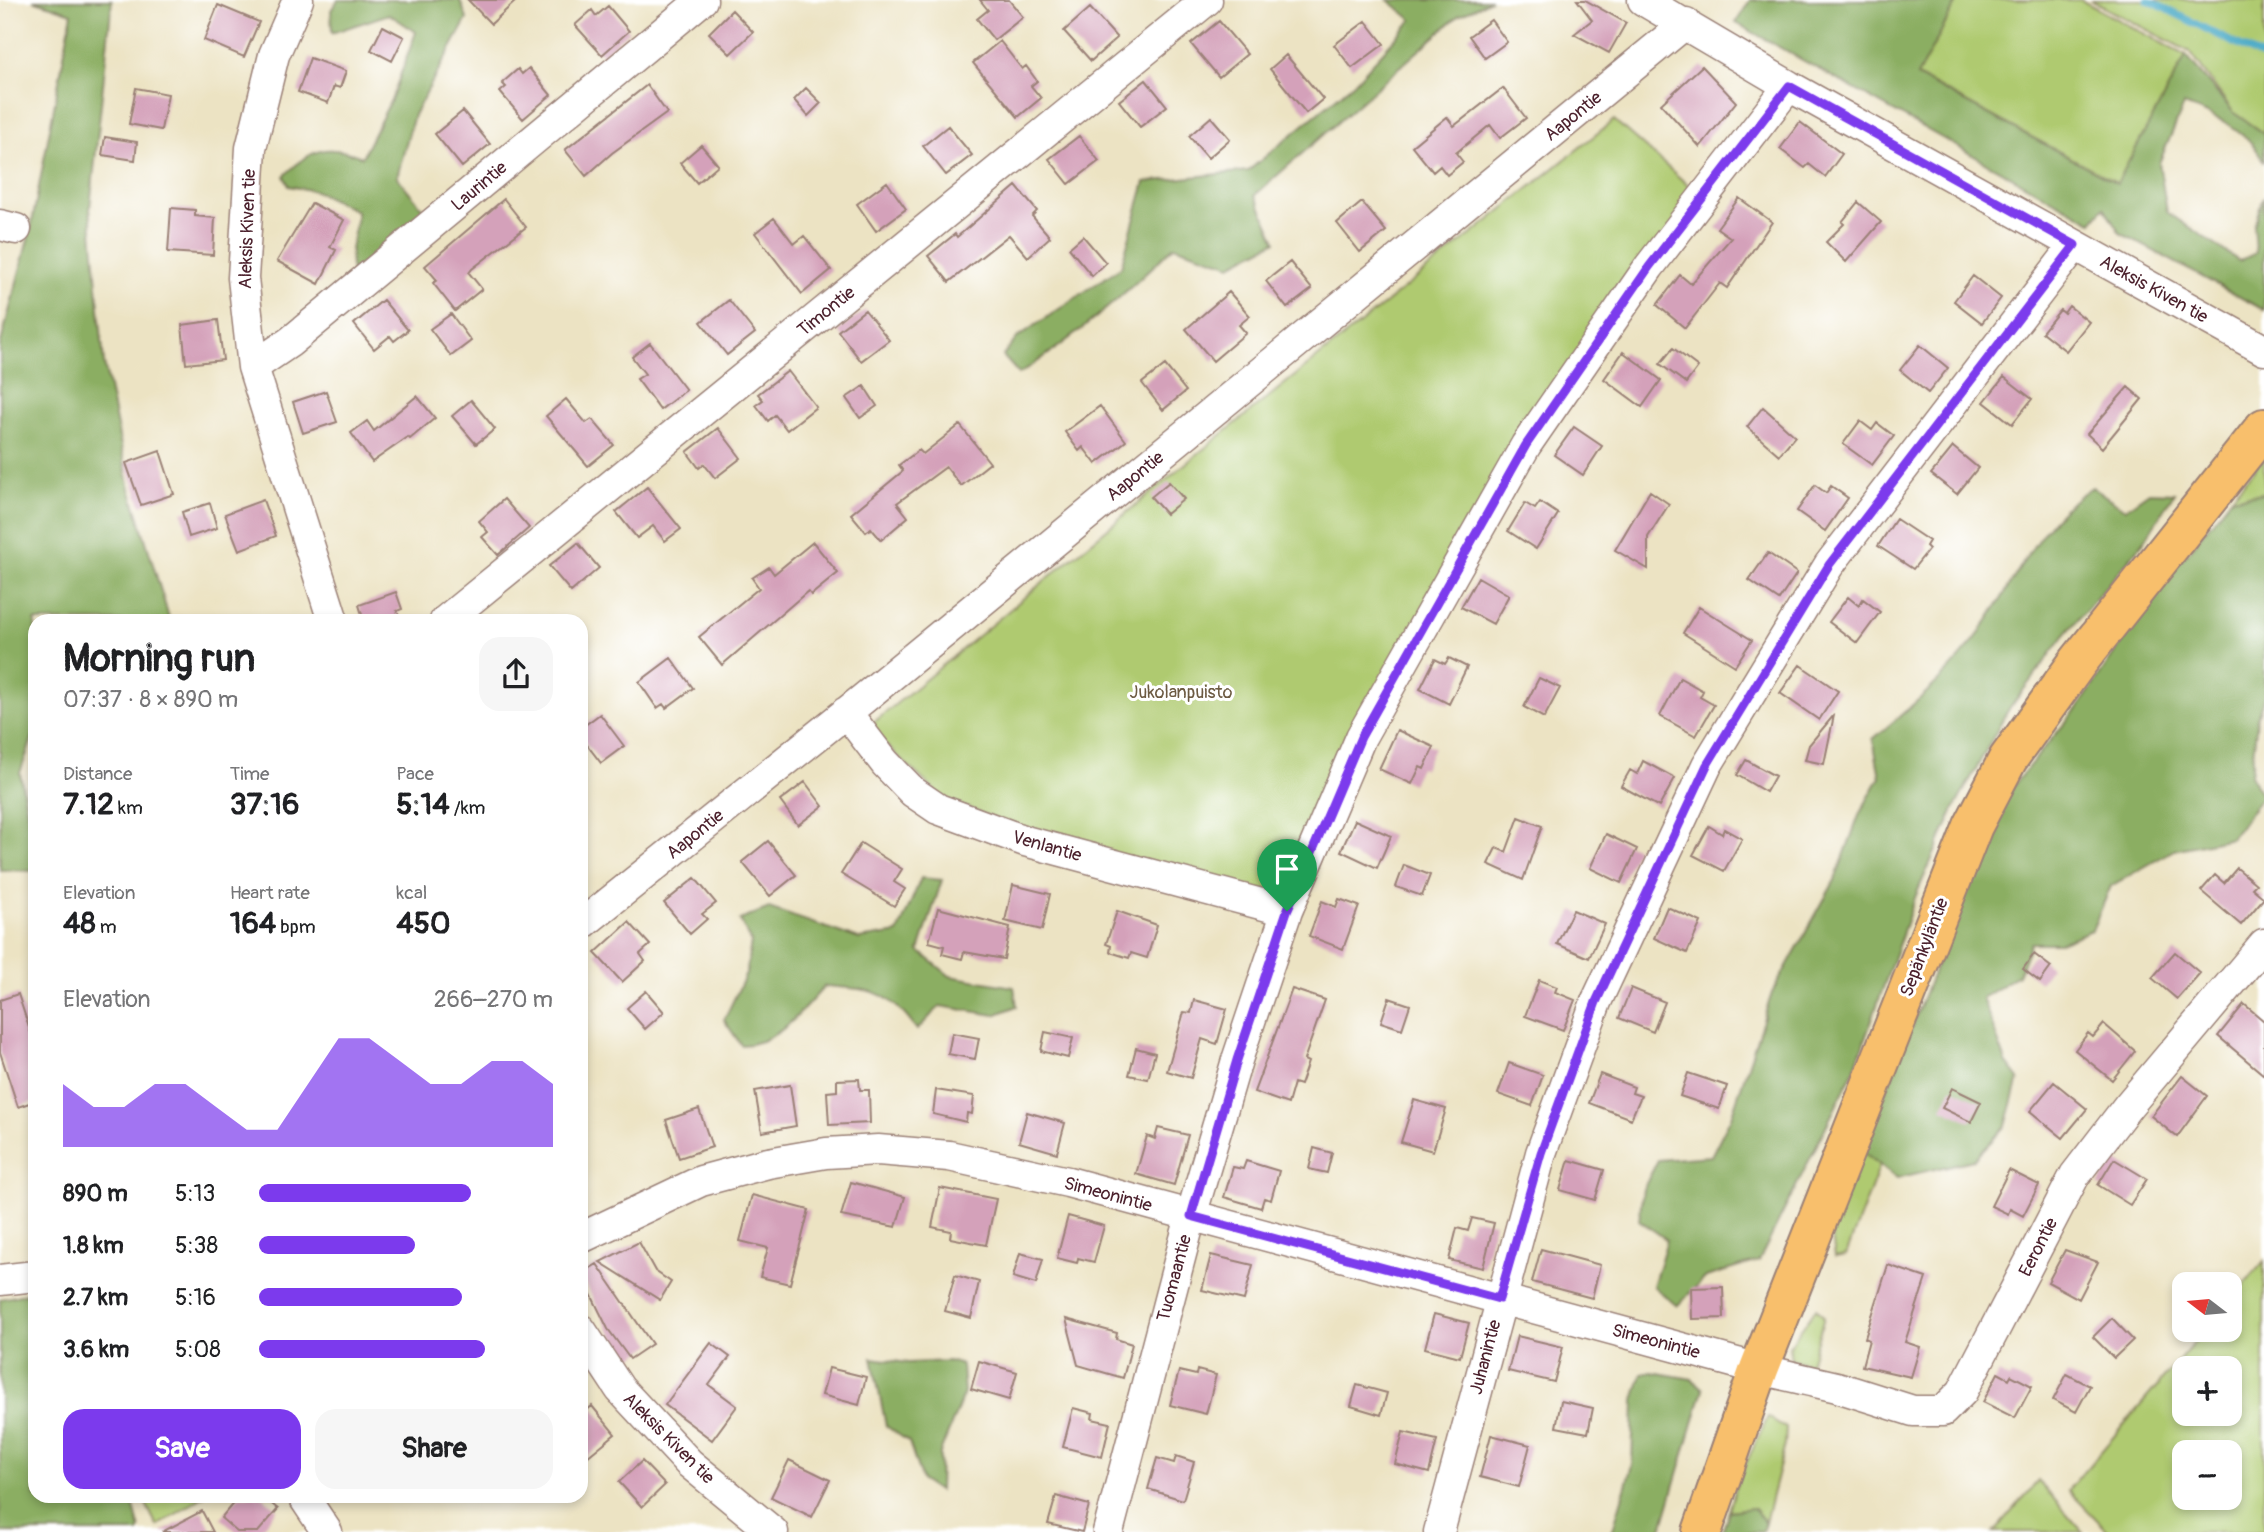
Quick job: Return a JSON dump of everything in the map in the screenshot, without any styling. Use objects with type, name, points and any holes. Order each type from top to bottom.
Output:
[{"type":"main road","name":"Sepänkyläntie","points":[[1702,1532],[1759,1369],[1951,876],[2002,770],[2078,662],[2264,428]]},
{"type":"street","name":"Aleksis Kiven tie","points":[[298,0],[274,55],[251,148],[243,278],[253,367],[331,614]]},
{"type":"street","name":"Laurintie","points":[[253,367],[290,342],[702,0]]},
{"type":"street","name":"Timontie","points":[[454,614],[1207,0]]},
{"type":"street","name":"Aleksis Kiven tie","points":[[1643,0],[1789,86],[2264,351]]},
{"type":"street","name":"Aapontie","points":[[588,919],[846,712],[1686,23]]},
{"type":"street","name":"Tuomaantie","points":[[1108,1532],[1191,1216],[1237,1060],[1287,911],[1361,737],[1509,471],[1649,267],[1789,86]]},
{"type":"street","name":"Juhanintie","points":[[1439,1532],[1499,1299],[1541,1153],[1596,1002],[1707,765],[1829,565],[2075,245]]},
{"type":"street","name":"Venlantie","points":[[846,712],[885,763],[914,792],[938,809],[1025,841],[1287,911]]},
{"type":"street","name":"Eerontie","points":[[1759,1369],[1837,1387],[1913,1411],[1943,1411],[1962,1392],[2075,1175],[2128,1106],[2264,944]]},
{"type":"street","name":"Simeonintie","points":[[588,1235],[701,1181],[768,1163],[826,1153],[878,1150],[949,1156],[1068,1182],[1759,1369]]},
{"type":"street","points":[[0,1280],[28,1277]]},
{"type":"street","name":"Aleksis Kiven tie","points":[[588,1341],[620,1389],[690,1463],[773,1532]]},
{"type":"street","points":[[308,1503],[327,1532]]},
{"type":"green space","points":[[33,0],[112,0],[90,208],[104,363],[129,485],[168,614],[28,614],[28,751],[20,773],[28,816],[28,871],[0,870],[0,346],[31,228],[72,13]]},
{"type":"green space","points":[[338,0],[460,0],[467,19],[414,115],[397,177],[425,211],[352,272],[351,249],[357,211],[315,191],[289,186],[284,176],[302,160],[319,151],[338,150],[362,157],[392,98],[416,32],[389,14],[332,33],[331,10]]},
{"type":"green space","points":[[1388,0],[1491,0],[1458,16],[1255,195],[1276,241],[1231,265],[1174,246],[1100,314],[1019,374],[1003,356],[1018,337],[1121,267],[1145,182],[1248,171],[1354,83],[1412,20]]},
{"type":"green space","points":[[1750,0],[1958,0],[1917,76],[2117,183],[2186,56],[2234,113],[2264,134],[2264,163],[2258,151],[2241,133],[2220,119],[2184,105],[2159,163],[2167,212],[2239,261],[2256,253],[2254,225],[2264,196],[2264,310],[2120,233],[2104,207],[2092,222],[1736,23]]},
{"type":"green space","points":[[1958,0],[2081,0],[2186,56],[2118,183],[1917,76]]},
{"type":"green space","points":[[2090,0],[2264,0],[2264,134],[2234,113],[2190,52]]},
{"type":"green space","name":"Jukolanpuisto","points":[[1614,120],[1697,193],[1501,467],[1284,897],[1032,833],[944,799],[867,728],[1190,460]]},
{"type":"green space","points":[[2264,457],[2264,493],[2231,498]]},
{"type":"green space","points":[[2092,487],[2125,509],[2149,492],[2174,493],[2144,542],[2064,636],[2007,712],[1954,809],[1916,895],[1854,1070],[1759,1261],[1706,1277],[1677,1306],[1653,1286],[1667,1240],[1639,1220],[1643,1189],[1658,1160],[1711,1156],[1731,1117],[1772,993],[1835,880],[1860,813],[1880,777],[1873,739],[1958,660],[1984,627],[2024,561],[2053,520],[2071,502]]},
{"type":"green space","points":[[2264,493],[2264,696],[2257,718],[2251,775],[2262,797],[2231,838],[2174,850],[2111,886],[2092,930],[2060,943],[2031,943],[2018,975],[1982,998],[2006,1062],[2019,1079],[2006,1126],[1973,1160],[1897,1178],[1862,1151],[1998,810],[2019,778],[2080,705],[2155,593],[2231,498]]},
{"type":"green space","points":[[921,878],[942,880],[919,951],[950,976],[1014,987],[1017,1006],[995,1015],[940,1006],[917,1030],[896,1006],[877,994],[825,986],[778,1032],[767,1039],[741,1045],[724,1020],[746,974],[751,942],[740,920],[769,908],[859,939],[898,933]]},
{"type":"green space","points":[[1862,1151],[1880,1165],[1846,1255],[1835,1257],[1831,1229]]},
{"type":"green space","points":[[2264,1261],[2264,1532],[2109,1532],[2068,1490],[2172,1369],[2172,1426],[2242,1426],[2242,1356],[2183,1356],[2195,1342],[2242,1342],[2242,1288]]},
{"type":"green space","points":[[28,1293],[28,1503],[133,1503],[140,1529],[138,1532],[0,1532],[0,1299]]},
{"type":"green space","points":[[1816,1308],[1824,1317],[1810,1364],[1791,1359],[1789,1347]]},
{"type":"green space","points":[[872,1358],[908,1363],[948,1361],[962,1365],[964,1393],[940,1453],[939,1491],[922,1481],[909,1442],[886,1426]]},
{"type":"green space","points":[[1652,1372],[1692,1379],[1703,1389],[1661,1532],[1612,1532],[1632,1465],[1634,1400],[1642,1374]]},
{"type":"green space","points":[[1768,1417],[1786,1428],[1785,1445],[1765,1522],[1753,1508],[1729,1511],[1738,1480]]},
{"type":"green space","points":[[2038,1481],[2083,1532],[1994,1532]]},
{"type":"green space","points":[[146,1503],[193,1503],[157,1526]]},
{"type":"green space","points":[[1753,1508],[1765,1522],[1762,1532],[1722,1532],[1729,1511]]},
{"type":"building","points":[[468,0],[517,0],[491,24]]},
{"type":"building","points":[[980,0],[1009,0],[1023,17],[994,40],[977,19],[988,10]]},
{"type":"building","points":[[1577,0],[1585,0],[1626,23],[1609,53],[1574,34],[1592,20]]},
{"type":"building","points":[[218,5],[259,22],[244,57],[204,40]]},
{"type":"building","points":[[608,6],[629,31],[602,55],[575,25],[592,10],[596,16]]},
{"type":"building","points":[[1090,8],[1117,38],[1091,61],[1064,31]]},
{"type":"building","points":[[732,10],[753,32],[730,54],[709,33]]},
{"type":"building","points":[[1491,20],[1507,42],[1485,58],[1469,36]]},
{"type":"building","points":[[1219,21],[1247,54],[1219,77],[1191,44]]},
{"type":"building","points":[[1366,21],[1384,44],[1352,68],[1334,45]]},
{"type":"building","points":[[383,26],[404,37],[392,61],[371,50]]},
{"type":"building","points":[[1000,41],[1022,69],[1026,66],[1037,81],[1031,86],[1041,98],[1018,117],[973,63]]},
{"type":"building","points":[[1286,55],[1323,99],[1306,113],[1270,69]]},
{"type":"building","points":[[310,58],[346,71],[340,88],[334,86],[328,103],[298,92]]},
{"type":"building","points":[[1702,66],[1736,102],[1700,147],[1661,104]]},
{"type":"building","points":[[529,68],[551,95],[523,119],[500,92],[506,87],[502,83],[518,69],[522,74]]},
{"type":"building","points":[[1146,80],[1167,106],[1140,127],[1119,101]]},
{"type":"building","points":[[647,85],[667,113],[612,153],[586,176],[565,150]]},
{"type":"building","points":[[136,88],[168,94],[161,130],[129,124]]},
{"type":"building","points":[[806,88],[821,103],[808,116],[794,100]]},
{"type":"building","points":[[1503,88],[1526,118],[1500,138],[1490,125],[1456,153],[1463,162],[1447,175],[1440,166],[1433,172],[1412,146],[1447,117],[1454,126]]},
{"type":"building","points":[[463,111],[490,144],[462,167],[435,134]]},
{"type":"building","points":[[1211,117],[1230,139],[1208,158],[1189,136]]},
{"type":"building","points":[[1800,122],[1842,154],[1825,177],[1809,164],[1805,168],[1780,149]]},
{"type":"building","points":[[948,126],[972,155],[946,175],[923,146]]},
{"type":"building","points":[[1079,136],[1099,161],[1069,184],[1049,159]]},
{"type":"building","points":[[105,137],[137,142],[135,160],[102,155]]},
{"type":"building","points":[[701,145],[718,165],[697,183],[680,163]]},
{"type":"building","points":[[887,182],[906,209],[876,231],[857,204]]},
{"type":"building","points":[[1016,186],[1037,211],[1032,216],[1050,237],[1028,257],[1009,235],[949,282],[928,256],[955,234],[957,237]]},
{"type":"building","points":[[1739,198],[1772,222],[1727,288],[1720,283],[1685,328],[1657,305],[1680,275],[1691,284],[1731,238],[1717,228]]},
{"type":"building","points":[[504,199],[526,227],[472,269],[469,273],[482,289],[455,311],[433,283],[437,280],[425,266]]},
{"type":"building","points":[[1362,202],[1386,231],[1360,252],[1337,223]]},
{"type":"building","points":[[1858,202],[1881,222],[1846,262],[1826,242],[1844,224],[1842,222]]},
{"type":"building","points":[[312,203],[344,220],[330,247],[336,250],[319,284],[277,261]]},
{"type":"building","points":[[171,208],[195,210],[195,216],[215,218],[213,255],[168,252]]},
{"type":"building","points":[[774,218],[794,244],[804,236],[831,270],[802,294],[755,233]]},
{"type":"building","points":[[1083,236],[1106,263],[1092,276],[1069,248]]},
{"type":"building","points":[[1290,262],[1312,289],[1287,308],[1266,281]]},
{"type":"building","points":[[1973,276],[2001,298],[1982,323],[1954,301]]},
{"type":"building","points":[[1229,292],[1250,316],[1239,325],[1246,333],[1213,361],[1186,329]]},
{"type":"building","points":[[383,300],[408,330],[394,341],[390,336],[374,349],[354,324]]},
{"type":"building","points":[[729,300],[755,333],[727,355],[701,322]]},
{"type":"building","points":[[2069,306],[2089,322],[2066,351],[2042,332],[2060,310],[2064,313]]},
{"type":"building","points":[[865,310],[889,340],[861,361],[838,331]]},
{"type":"building","points":[[451,314],[471,341],[451,356],[430,329]]},
{"type":"building","points":[[218,320],[223,360],[186,364],[182,325]]},
{"type":"building","points":[[650,343],[686,390],[660,410],[637,379],[645,374],[632,357]]},
{"type":"building","points":[[1920,345],[1948,368],[1928,393],[1900,370]]},
{"type":"building","points":[[1673,348],[1698,367],[1686,383],[1660,364]]},
{"type":"building","points":[[1623,352],[1661,380],[1642,407],[1604,379]]},
{"type":"building","points":[[1165,365],[1186,391],[1163,410],[1142,383]]},
{"type":"building","points":[[788,371],[816,407],[787,430],[775,415],[768,421],[756,405],[763,400],[758,394]]},
{"type":"building","points":[[2004,377],[2032,399],[2012,424],[1984,402]]},
{"type":"building","points":[[864,386],[877,406],[860,418],[846,398]]},
{"type":"building","points":[[2128,387],[2142,399],[2102,448],[2087,434]]},
{"type":"building","points":[[326,391],[337,422],[303,433],[293,402]]},
{"type":"building","points":[[417,396],[435,418],[410,439],[408,437],[372,462],[351,433],[367,421],[374,431]]},
{"type":"building","points":[[566,399],[586,423],[592,419],[614,445],[588,466],[546,416]]},
{"type":"building","points":[[471,400],[495,429],[476,444],[452,416]]},
{"type":"building","points":[[1100,406],[1126,441],[1096,464],[1083,447],[1079,451],[1065,432]]},
{"type":"building","points":[[1763,407],[1795,436],[1779,455],[1747,427]]},
{"type":"building","points":[[1860,421],[1872,430],[1877,423],[1894,436],[1872,465],[1843,444]]},
{"type":"building","points":[[960,425],[990,463],[961,486],[946,467],[897,503],[908,517],[881,540],[871,528],[866,532],[851,514],[903,471],[899,465],[919,450],[923,454]]},
{"type":"building","points":[[1574,427],[1602,446],[1583,475],[1554,455]]},
{"type":"building","points":[[718,428],[741,458],[715,478],[704,464],[699,468],[687,452]]},
{"type":"building","points":[[1953,447],[1978,468],[1957,494],[1931,474]]},
{"type":"building","points":[[160,451],[174,494],[141,505],[126,463]]},
{"type":"building","points":[[1169,482],[1184,499],[1166,514],[1151,497]]},
{"type":"building","points":[[1815,485],[1826,493],[1831,486],[1848,498],[1825,531],[1797,511]]},
{"type":"building","points":[[647,487],[681,529],[665,541],[653,526],[637,538],[616,512]]},
{"type":"building","points":[[1650,491],[1669,504],[1648,537],[1648,569],[1615,550]]},
{"type":"building","points":[[504,499],[529,528],[498,555],[482,537],[488,532],[479,521]]},
{"type":"building","points":[[263,500],[276,536],[239,550],[225,514]]},
{"type":"building","points":[[1540,502],[1558,514],[1536,549],[1508,531],[1525,503],[1535,509]]},
{"type":"building","points":[[210,503],[217,528],[189,537],[182,512]]},
{"type":"building","points":[[1896,519],[1929,541],[1926,546],[1929,549],[1913,569],[1878,546]]},
{"type":"building","points":[[813,542],[838,573],[811,595],[808,591],[722,665],[699,637],[759,588],[752,578],[769,567],[774,574]]},
{"type":"building","points":[[578,543],[599,568],[571,592],[549,566]]},
{"type":"building","points":[[1768,553],[1797,573],[1779,600],[1749,580]]},
{"type":"building","points":[[1478,577],[1509,595],[1493,624],[1461,607]]},
{"type":"building","points":[[396,592],[402,609],[397,611],[398,614],[362,614],[359,605]]},
{"type":"building","points":[[1848,597],[1859,606],[1863,599],[1880,612],[1857,643],[1829,622]]},
{"type":"building","points":[[1699,607],[1752,640],[1735,666],[1683,633]]},
{"type":"building","points":[[671,658],[693,688],[666,708],[663,704],[657,708],[639,682]]},
{"type":"building","points":[[1449,658],[1467,667],[1449,704],[1420,689],[1435,659],[1445,664]]},
{"type":"building","points":[[1800,665],[1838,691],[1819,720],[1780,693]]},
{"type":"building","points":[[1539,678],[1560,688],[1544,718],[1524,707]]},
{"type":"building","points":[[1680,678],[1703,691],[1700,697],[1714,705],[1696,736],[1660,716]]},
{"type":"building","points":[[600,714],[624,746],[601,763],[588,746],[588,723]]},
{"type":"building","points":[[1834,715],[1824,764],[1805,760],[1809,745]]},
{"type":"building","points":[[1397,730],[1434,747],[1424,769],[1420,767],[1412,784],[1379,769]]},
{"type":"building","points":[[1746,760],[1775,776],[1766,792],[1737,775]]},
{"type":"building","points":[[1643,761],[1675,778],[1659,807],[1621,786],[1630,770],[1637,774]]},
{"type":"building","points":[[805,782],[823,806],[798,825],[780,801]]},
{"type":"building","points":[[1519,817],[1542,826],[1523,880],[1488,864],[1496,848],[1506,852]]},
{"type":"building","points":[[1355,820],[1391,836],[1377,868],[1341,851]]},
{"type":"building","points":[[1709,826],[1722,834],[1724,829],[1742,839],[1724,871],[1693,855]]},
{"type":"building","points":[[1606,834],[1637,849],[1621,883],[1590,868]]},
{"type":"building","points":[[768,841],[796,875],[770,896],[742,862]]},
{"type":"building","points":[[861,843],[902,869],[894,882],[905,889],[894,906],[841,874]]},
{"type":"building","points":[[1404,865],[1430,875],[1422,896],[1396,887]]},
{"type":"building","points":[[2237,868],[2256,884],[2252,888],[2264,898],[2241,925],[2201,891],[2215,875],[2224,883]]},
{"type":"building","points":[[695,878],[716,903],[702,914],[707,919],[690,934],[664,903]]},
{"type":"building","points":[[1013,885],[1050,894],[1042,930],[1005,921]]},
{"type":"building","points":[[1339,899],[1359,906],[1343,949],[1309,936],[1322,901],[1336,907]]},
{"type":"building","points":[[1667,907],[1701,922],[1687,953],[1654,938]]},
{"type":"building","points":[[938,908],[1010,927],[1004,959],[964,952],[962,959],[942,954],[944,946],[929,942]]},
{"type":"building","points":[[1573,910],[1605,924],[1589,958],[1557,944]]},
{"type":"building","points":[[1117,911],[1157,925],[1147,958],[1131,953],[1129,958],[1110,952],[1111,946],[1106,944]]},
{"type":"building","points":[[629,922],[650,945],[640,954],[645,961],[622,982],[595,953]]},
{"type":"building","points":[[2175,952],[2200,973],[2177,999],[2152,978]]},
{"type":"building","points":[[2034,954],[2051,967],[2040,982],[2023,969]]},
{"type":"building","points":[[1539,980],[1557,987],[1555,992],[1575,1000],[1563,1030],[1525,1016]]},
{"type":"building","points":[[1631,988],[1665,1002],[1653,1032],[1619,1018]]},
{"type":"building","points":[[1292,989],[1325,1000],[1304,1060],[1308,1062],[1300,1085],[1294,1083],[1288,1104],[1254,1092]]},
{"type":"building","points":[[646,991],[664,1012],[645,1029],[627,1008]]},
{"type":"building","points":[[18,994],[28,1025],[28,1103],[18,1107],[0,1052],[0,1000]]},
{"type":"building","points":[[1389,998],[1410,1005],[1402,1029],[1381,1022]]},
{"type":"building","points":[[1194,1000],[1227,1009],[1217,1044],[1202,1039],[1191,1078],[1167,1071],[1184,1012],[1191,1013]]},
{"type":"building","points":[[2244,1004],[2264,1021],[2264,1075],[2218,1036]]},
{"type":"building","points":[[2104,1024],[2135,1051],[2112,1080],[2075,1050],[2088,1033],[2093,1037]]},
{"type":"building","points":[[1045,1032],[1073,1038],[1068,1058],[1041,1051]]},
{"type":"building","points":[[952,1033],[979,1038],[975,1059],[948,1054]]},
{"type":"building","points":[[1136,1048],[1155,1053],[1148,1079],[1129,1075]]},
{"type":"building","points":[[1509,1063],[1543,1075],[1532,1106],[1498,1094]]},
{"type":"building","points":[[1688,1073],[1727,1086],[1719,1109],[1680,1096]]},
{"type":"building","points":[[1600,1074],[1634,1087],[1632,1093],[1641,1096],[1631,1119],[1589,1103]]},
{"type":"building","points":[[2182,1076],[2207,1096],[2177,1137],[2151,1116]]},
{"type":"building","points":[[859,1079],[860,1090],[869,1090],[870,1123],[829,1125],[827,1092],[837,1091],[837,1080]]},
{"type":"building","points":[[2054,1082],[2087,1109],[2063,1138],[2030,1111]]},
{"type":"building","points":[[790,1085],[796,1126],[762,1132],[755,1091]]},
{"type":"building","points":[[1952,1088],[1981,1102],[1971,1122],[1942,1108]]},
{"type":"building","points":[[936,1090],[974,1096],[972,1114],[967,1113],[966,1122],[933,1114]]},
{"type":"building","points":[[1414,1100],[1446,1109],[1433,1151],[1401,1142]]},
{"type":"building","points":[[699,1109],[712,1147],[679,1158],[666,1120]]},
{"type":"building","points":[[1027,1112],[1065,1123],[1057,1153],[1019,1142]]},
{"type":"building","points":[[1158,1128],[1188,1135],[1174,1185],[1136,1174],[1147,1136],[1155,1139]]},
{"type":"building","points":[[1314,1148],[1332,1153],[1327,1173],[1309,1169]]},
{"type":"building","points":[[2114,1159],[2147,1179],[2130,1205],[2098,1185]]},
{"type":"building","points":[[1569,1160],[1604,1170],[1595,1200],[1560,1190]]},
{"type":"building","points":[[1246,1161],[1279,1171],[1271,1200],[1264,1198],[1261,1208],[1224,1197],[1233,1167],[1243,1169]]},
{"type":"building","points":[[2009,1170],[2039,1185],[2023,1216],[2010,1209],[2008,1214],[1991,1206]]},
{"type":"building","points":[[851,1182],[905,1197],[896,1227],[841,1216]]},
{"type":"building","points":[[940,1188],[996,1199],[986,1245],[950,1238],[951,1231],[932,1227]]},
{"type":"building","points":[[752,1195],[809,1210],[790,1284],[760,1277],[768,1248],[740,1241]]},
{"type":"building","points":[[1068,1216],[1104,1226],[1094,1262],[1078,1258],[1077,1263],[1057,1258]]},
{"type":"building","points":[[1472,1218],[1494,1223],[1483,1268],[1449,1260],[1457,1228],[1468,1231]]},
{"type":"building","points":[[639,1242],[655,1271],[671,1282],[660,1300],[600,1262]]},
{"type":"building","points":[[1541,1249],[1600,1265],[1592,1298],[1532,1282]]},
{"type":"building","points":[[2065,1250],[2098,1262],[2079,1299],[2048,1282]]},
{"type":"building","points":[[1020,1253],[1043,1259],[1036,1284],[1013,1277]]},
{"type":"building","points":[[1211,1255],[1253,1265],[1244,1300],[1202,1290]]},
{"type":"building","points":[[597,1264],[652,1344],[630,1359],[608,1329],[588,1288],[588,1270]]},
{"type":"building","points":[[1888,1265],[1926,1278],[1905,1342],[1920,1347],[1911,1377],[1862,1366],[1869,1340],[1865,1338]]},
{"type":"building","points":[[955,1275],[979,1282],[971,1318],[945,1311]]},
{"type":"building","points":[[1723,1287],[1724,1318],[1692,1319],[1691,1288]]},
{"type":"building","points":[[1434,1314],[1469,1323],[1460,1357],[1425,1348]]},
{"type":"building","points":[[2112,1318],[2133,1340],[2114,1358],[2093,1337]]},
{"type":"building","points":[[1066,1319],[1117,1333],[1116,1339],[1132,1344],[1123,1378],[1078,1365]]},
{"type":"building","points":[[1517,1336],[1563,1347],[1554,1382],[1508,1371]]},
{"type":"building","points":[[711,1343],[730,1357],[709,1385],[737,1406],[712,1440],[665,1405]]},
{"type":"building","points":[[979,1361],[1017,1372],[1009,1400],[971,1389]]},
{"type":"building","points":[[829,1368],[866,1377],[859,1405],[822,1395]]},
{"type":"building","points":[[1197,1370],[1216,1375],[1206,1414],[1170,1405],[1179,1371],[1196,1375]]},
{"type":"building","points":[[1998,1373],[2009,1379],[2011,1375],[2032,1386],[2015,1418],[1983,1402]]},
{"type":"building","points":[[2067,1374],[2090,1386],[2076,1412],[2053,1400]]},
{"type":"building","points":[[1357,1385],[1387,1393],[1381,1415],[1351,1406]]},
{"type":"building","points":[[1561,1401],[1593,1408],[1588,1433],[1556,1427]]},
{"type":"building","points":[[592,1406],[615,1434],[588,1456],[588,1409]]},
{"type":"building","points":[[1073,1408],[1093,1413],[1092,1419],[1110,1423],[1102,1457],[1063,1447]]},
{"type":"building","points":[[1403,1432],[1437,1440],[1429,1473],[1395,1464]]},
{"type":"building","points":[[1491,1435],[1530,1445],[1519,1487],[1480,1477]]},
{"type":"building","points":[[1176,1456],[1194,1462],[1183,1500],[1148,1489],[1157,1458],[1174,1463]]},
{"type":"building","points":[[789,1460],[830,1480],[812,1517],[771,1497]]},
{"type":"building","points":[[642,1461],[665,1485],[642,1507],[619,1482]]},
{"type":"building","points":[[1056,1496],[1089,1505],[1082,1532],[1048,1524]]},
{"type":"building","points":[[233,1503],[271,1503],[278,1509],[258,1532],[237,1532],[221,1518]]},
{"type":"building","points":[[202,1511],[213,1532],[162,1532]]},
{"type":"waterway","points":[[2148,0],[2264,58]]},
{"type":"route","points":[[1789,86],[2075,245],[1829,565],[1707,765],[1596,1002],[1541,1153],[1499,1299],[1191,1216],[1237,1060],[1287,911],[1361,737],[1509,471],[1649,267],[1789,86]]}]
